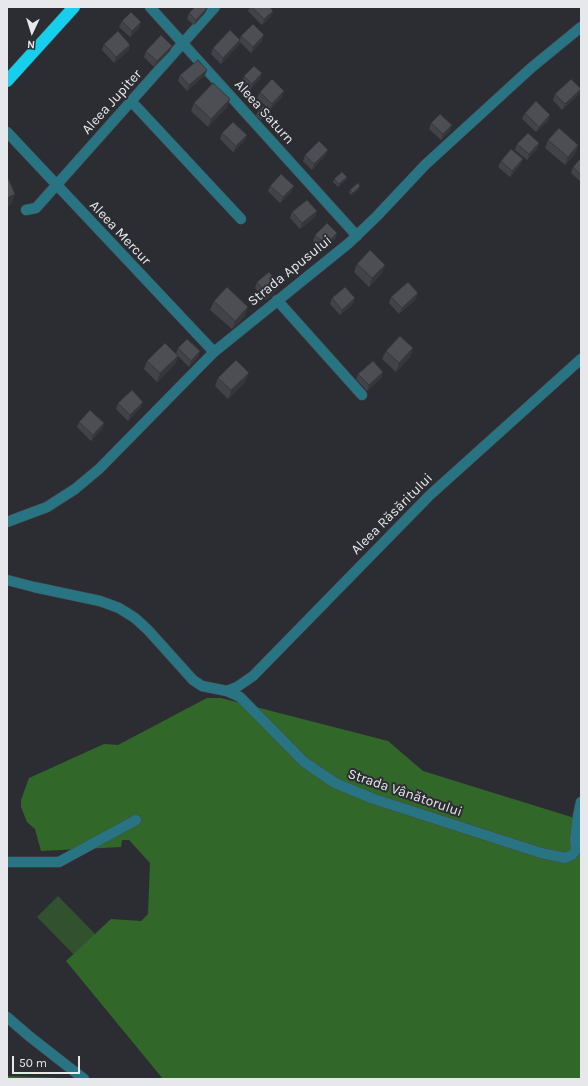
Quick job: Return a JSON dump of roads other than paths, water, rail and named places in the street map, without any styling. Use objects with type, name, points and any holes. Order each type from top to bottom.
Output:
[{"type":"highway","points":[[7,81],[74,7]]},
{"type":"street","name":"Aleea Saturn","points":[[150,7],[357,236]]},
{"type":"street","name":"Aleea Jupiter","points":[[26,210],[36,208],[215,7]]},
{"type":"street","name":"Strada Apusului","points":[[7,522],[46,507],[75,489],[99,469],[214,352],[357,236],[425,165],[531,68],[581,27]]},
{"type":"street","points":[[132,101],[241,219]]},
{"type":"street","name":"Aleea Mercur","points":[[7,132],[214,352]]},
{"type":"street","points":[[277,300],[362,395]]},
{"type":"street","name":"Aleea Răsăritului","points":[[227,691],[238,687],[253,676],[430,495],[581,359]]},
{"type":"street","name":"Strada Vânătorului","points":[[7,580],[100,601],[119,608],[135,618],[148,630],[193,680],[202,686],[227,691],[240,697],[304,762],[335,783],[374,800],[542,853],[565,858],[572,855],[576,850],[575,839],[581,802]]},
{"type":"street","points":[[7,862],[59,862],[136,820]]},
{"type":"street","points":[[7,1017],[28,1036],[84,1079]]}]
